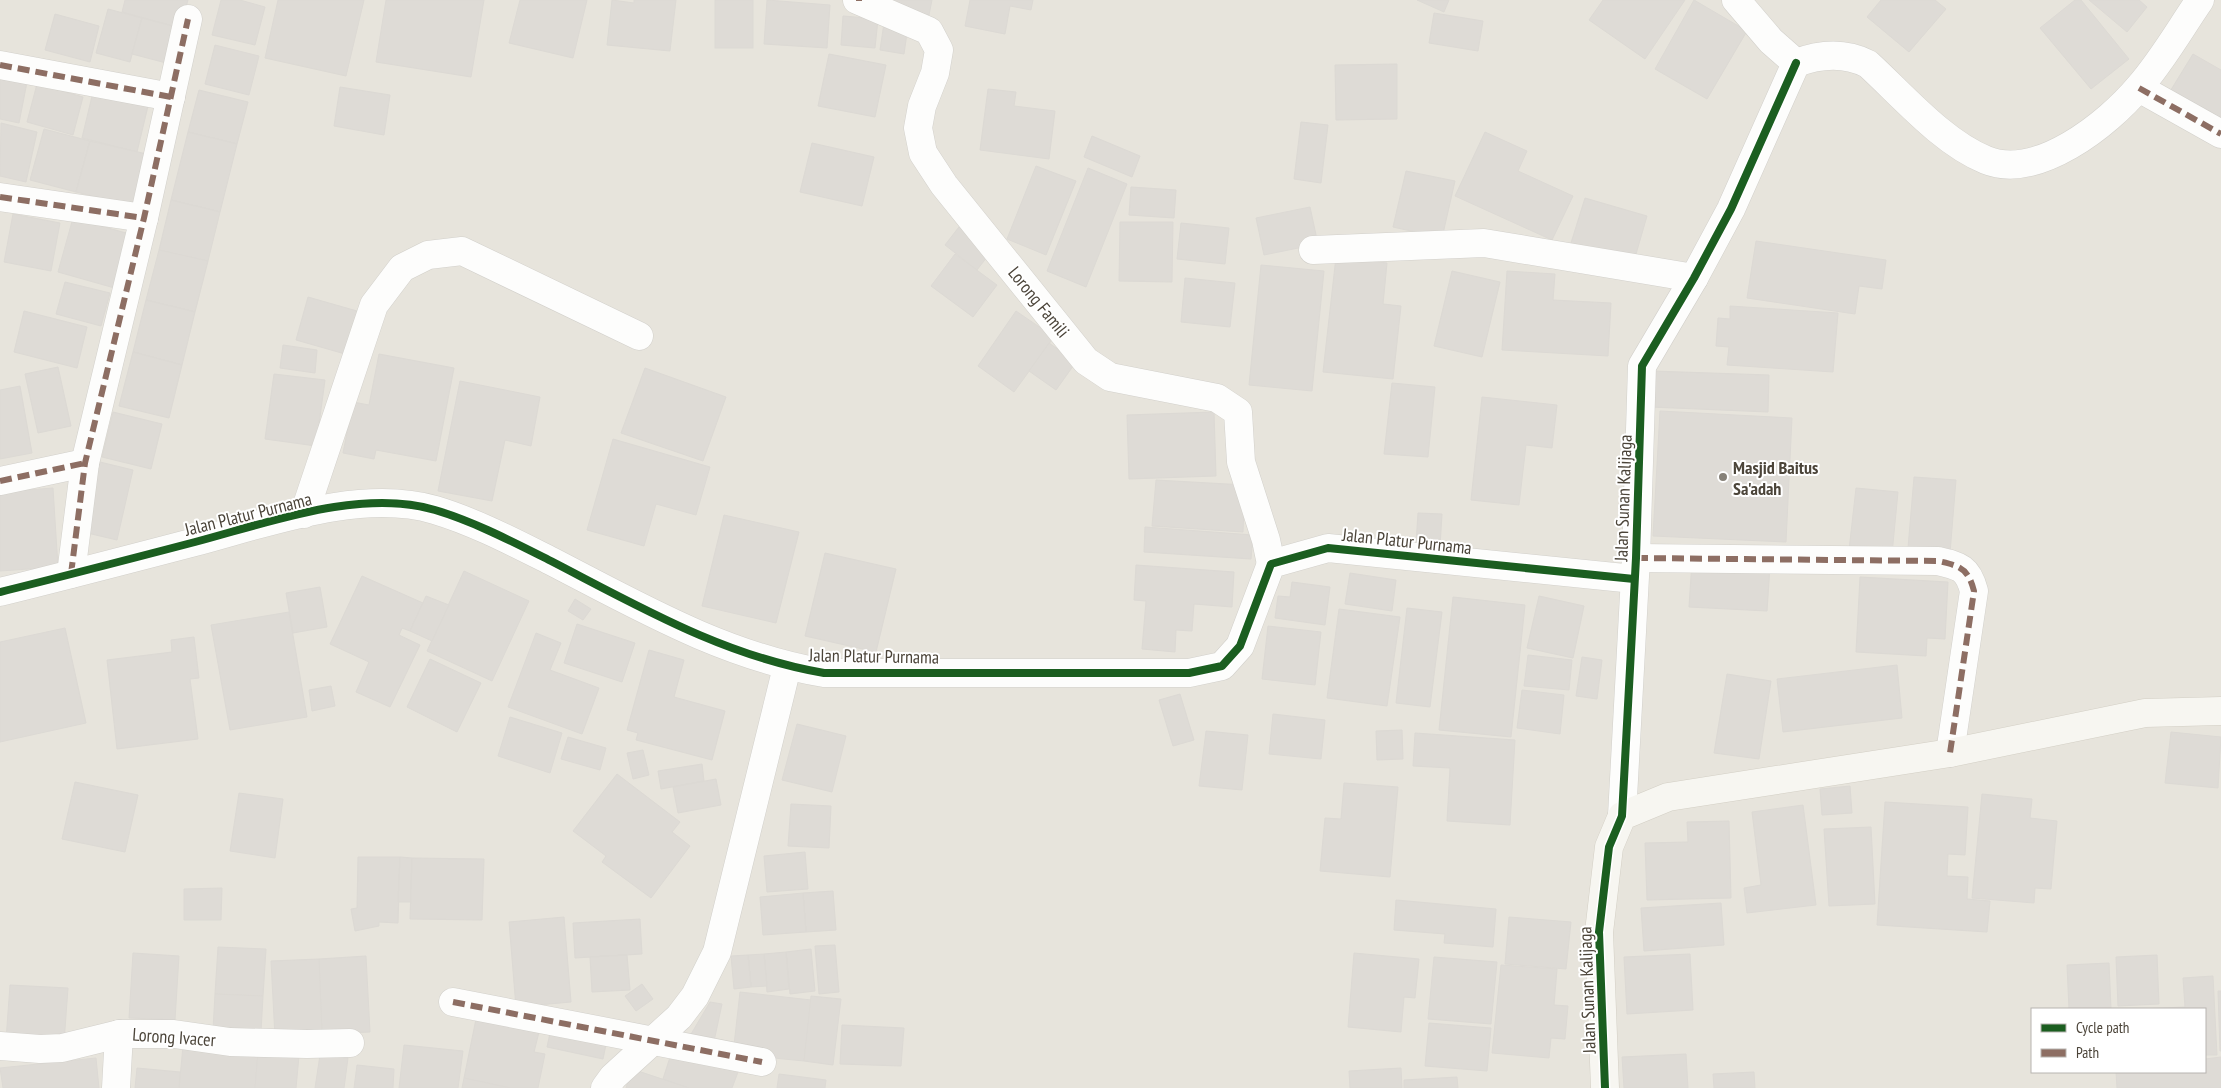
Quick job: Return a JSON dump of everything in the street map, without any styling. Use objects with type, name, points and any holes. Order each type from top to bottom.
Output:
[{"type":"street","name":"Lorong Famili","points":[[858,0],[929,30],[938,50],[935,73],[922,106],[918,128],[923,153],[944,185],[1086,361],[1110,377],[1217,398],[1238,412],[1242,462],[1266,540],[1271,564]]},
{"type":"street","points":[[1736,0],[1771,41],[1796,63],[1809,58],[1834,55],[1854,57],[1868,64],[1951,140],[1986,160],[2002,164],[2021,164],[2041,159],[2070,146],[2101,123],[2139,88],[2200,0]]},
{"type":"street","points":[[70,574],[85,463],[144,218],[188,19]]},
{"type":"street","name":"Jalan Sunan Kalijaga","points":[[1606,1088],[1599,932],[1609,847],[1622,816],[1635,568],[1642,366],[1694,278],[1731,209],[1796,63]]},
{"type":"street","points":[[0,66],[170,96]]},
{"type":"street","points":[[2139,88],[2221,134]]},
{"type":"street","points":[[0,197],[144,218]]},
{"type":"street","points":[[1314,250],[1484,243],[1694,278]]},
{"type":"street","points":[[304,514],[374,305],[402,268],[428,255],[462,251],[640,336]]},
{"type":"street","points":[[0,481],[85,463]]},
{"type":"street","name":"Jalan Platur Purnama","points":[[0,592],[304,514],[364,503],[396,504],[433,509],[491,531],[698,636],[787,667],[824,673],[1189,673],[1222,666],[1240,646],[1271,564],[1328,548],[1635,568],[1938,561],[1966,571],[1974,591],[1950,753]]},
{"type":"street","points":[[605,1088],[652,1040],[679,1017],[695,996],[717,952],[787,667]]},
{"type":"street","points":[[1622,816],[1668,797],[1950,753],[2145,713],[2221,711]]},
{"type":"street","points":[[453,1002],[762,1062]]},
{"type":"street","points":[[116,1088],[119,1034]]},
{"type":"street","name":"Lorong Ivacer","points":[[0,1046],[40,1049],[62,1048],[119,1034],[174,1034],[230,1042],[350,1043]]},
{"type":"shaded area","points":[[0,0],[2221,0],[2221,1088],[0,1088]]},
{"type":"building","points":[[125,0],[188,0],[180,28],[122,12]]},
{"type":"building","points":[[221,0],[240,0],[265,7],[255,45],[212,35]]},
{"type":"building","points":[[278,0],[364,0],[346,76],[265,58]]},
{"type":"building","points":[[386,0],[484,0],[471,77],[376,62]]},
{"type":"building","points":[[520,0],[587,0],[573,58],[509,43]]},
{"type":"building","points":[[612,0],[634,3],[634,0],[676,0],[670,51],[607,45]]},
{"type":"building","points":[[715,0],[753,0],[753,48],[715,48]]},
{"type":"building","points":[[767,0],[830,5],[827,48],[764,44]]},
{"type":"building","points":[[863,0],[932,0],[929,15],[863,2]]},
{"type":"building","points":[[970,0],[1033,0],[1031,10],[1010,6],[1005,34],[965,26]]},
{"type":"building","points":[[1417,0],[1449,0],[1444,12]]},
{"type":"building","points":[[1603,0],[1685,0],[1645,59],[1589,20]]},
{"type":"building","points":[[1694,0],[1747,31],[1707,99],[1655,69]]},
{"type":"building","points":[[1881,0],[1935,0],[1946,9],[1909,52],[1867,17]]},
{"type":"building","points":[[2075,0],[2081,0],[2129,59],[2091,89],[2040,28]]},
{"type":"building","points":[[2089,0],[2139,0],[2147,7],[2127,32]]},
{"type":"building","points":[[108,9],[142,18],[130,62],[96,53]]},
{"type":"building","points":[[1434,13],[1483,21],[1478,51],[1429,43]]},
{"type":"building","points":[[55,14],[99,26],[90,62],[45,50]]},
{"type":"building","points":[[843,16],[878,19],[875,48],[841,45]]},
{"type":"building","points":[[142,18],[180,28],[170,64],[132,54]]},
{"type":"building","points":[[884,23],[908,26],[904,54],[880,50]]},
{"type":"building","points":[[215,45],[259,56],[249,95],[205,84]]},
{"type":"building","points":[[829,54],[886,65],[875,117],[818,106]]},
{"type":"building","points":[[2193,54],[2221,70],[2221,123],[2169,93]]},
{"type":"building","points":[[1397,64],[1397,119],[1336,120],[1335,65]]},
{"type":"building","points":[[0,71],[28,77],[19,123],[0,119]]},
{"type":"building","points":[[37,84],[83,97],[73,135],[27,122]]},
{"type":"building","points":[[340,87],[390,95],[384,135],[334,126]]},
{"type":"building","points":[[988,89],[1016,92],[1014,106],[1055,111],[1049,159],[980,150]]},
{"type":"building","points":[[199,90],[248,102],[237,144],[188,132]]},
{"type":"building","points":[[93,92],[148,106],[137,152],[82,138]]},
{"type":"building","points":[[1301,122],[1328,125],[1321,183],[1294,179]]},
{"type":"building","points":[[1,123],[37,132],[26,182],[0,176]]},
{"type":"building","points":[[44,129],[90,141],[76,192],[30,180]]},
{"type":"building","points":[[188,132],[237,144],[220,212],[171,200]]},
{"type":"building","points":[[1485,132],[1527,151],[1518,171],[1573,196],[1552,240],[1455,196]]},
{"type":"building","points":[[1092,136],[1140,156],[1132,177],[1084,157]]},
{"type":"building","points":[[90,141],[151,155],[138,207],[76,192]]},
{"type":"building","points":[[812,143],[874,157],[862,206],[800,192]]},
{"type":"building","points":[[1036,166],[1076,181],[1046,255],[1007,239]]},
{"type":"building","points":[[1088,168],[1127,184],[1086,287],[1047,271]]},
{"type":"building","points":[[1406,171],[1455,181],[1442,238],[1393,227]]},
{"type":"building","points":[[1131,187],[1176,190],[1174,218],[1129,215]]},
{"type":"building","points":[[1585,198],[1647,216],[1634,261],[1571,243]]},
{"type":"building","points":[[171,200],[220,212],[208,261],[159,250]]},
{"type":"building","points":[[1310,207],[1318,244],[1264,255],[1256,218]]},
{"type":"building","points":[[13,214],[60,223],[51,271],[4,262]]},
{"type":"building","points":[[73,218],[133,235],[118,289],[58,272]]},
{"type":"building","points":[[1120,222],[1173,222],[1172,282],[1119,281]]},
{"type":"building","points":[[962,223],[994,248],[977,270],[945,245]]},
{"type":"building","points":[[1181,223],[1229,228],[1225,264],[1177,259]]},
{"type":"building","points":[[1756,241],[1886,260],[1882,289],[1859,286],[1855,314],[1747,298]]},
{"type":"building","points":[[159,250],[208,261],[195,312],[146,300]]},
{"type":"building","points":[[955,254],[997,285],[973,317],[931,286]]},
{"type":"building","points":[[1336,257],[1387,263],[1383,304],[1401,306],[1393,379],[1323,372]]},
{"type":"building","points":[[1261,265],[1324,271],[1312,391],[1249,385]]},
{"type":"building","points":[[1452,271],[1500,282],[1482,357],[1434,346]]},
{"type":"building","points":[[1507,271],[1555,274],[1553,300],[1611,303],[1608,356],[1502,350]]},
{"type":"building","points":[[1185,278],[1235,283],[1230,327],[1181,322]]},
{"type":"building","points":[[65,282],[110,293],[101,326],[56,314]]},
{"type":"building","points":[[308,297],[364,313],[352,356],[296,340]]},
{"type":"building","points":[[146,300],[195,312],[182,365],[133,352]]},
{"type":"building","points":[[1730,306],[1838,313],[1833,372],[1727,365],[1729,347],[1716,346],[1718,318],[1730,319]]},
{"type":"building","points":[[24,311],[87,327],[77,368],[14,352]]},
{"type":"building","points":[[1016,311],[1054,337],[1014,392],[978,366]]},
{"type":"building","points":[[1049,343],[1076,362],[1056,390],[1029,371]]},
{"type":"building","points":[[283,345],[317,350],[315,373],[280,368]]},
{"type":"building","points":[[133,352],[182,365],[169,418],[119,406]]},
{"type":"building","points":[[379,354],[454,368],[436,461],[376,450],[374,459],[343,453],[353,402],[369,405]]},
{"type":"building","points":[[58,367],[71,426],[38,433],[25,374]]},
{"type":"building","points":[[645,368],[726,397],[703,461],[621,433]]},
{"type":"building","points":[[1652,371],[1769,375],[1768,412],[1650,407]]},
{"type":"building","points":[[274,374],[325,380],[316,446],[265,439]]},
{"type":"building","points":[[460,381],[540,397],[531,446],[505,440],[492,501],[438,491]]},
{"type":"building","points":[[1392,383],[1435,387],[1428,457],[1384,454]]},
{"type":"building","points":[[20,386],[32,453],[0,459],[0,390]]},
{"type":"building","points":[[1482,397],[1557,405],[1552,448],[1526,445],[1519,505],[1471,500]]},
{"type":"building","name":"Masjid Baitus Sa'adah","points":[[1660,411],[1792,418],[1786,542],[1653,536]]},
{"type":"building","points":[[113,412],[162,424],[151,469],[102,457]]},
{"type":"building","points":[[1214,412],[1216,476],[1129,479],[1127,415]]},
{"type":"building","points":[[613,439],[710,467],[696,515],[656,504],[644,546],[587,530]]},
{"type":"building","points":[[100,462],[133,470],[117,540],[83,532]]},
{"type":"building","points":[[1914,477],[1956,480],[1950,553],[1908,548]]},
{"type":"building","points":[[1156,480],[1245,485],[1243,532],[1152,526]]},
{"type":"building","points":[[53,488],[58,567],[0,571],[0,492]]},
{"type":"building","points":[[1856,488],[1898,492],[1892,554],[1849,550]]},
{"type":"building","points":[[1418,513],[1442,514],[1440,546],[1416,544]]},
{"type":"building","points":[[724,515],[799,532],[776,623],[702,606]]},
{"type":"building","points":[[1145,527],[1253,535],[1251,559],[1144,552]]},
{"type":"building","points":[[825,553],[896,569],[876,652],[805,636]]},
{"type":"building","points":[[1692,561],[1770,566],[1767,611],[1689,607]]},
{"type":"building","points":[[1136,565],[1234,572],[1232,607],[1194,604],[1192,631],[1176,630],[1175,652],[1142,649],[1146,601],[1134,600]]},
{"type":"building","points":[[464,571],[529,601],[492,681],[427,651]]},
{"type":"building","points":[[1350,573],[1396,580],[1392,611],[1345,604]]},
{"type":"building","points":[[362,576],[423,603],[410,631],[402,628],[399,635],[420,645],[390,707],[356,692],[369,662],[330,644]]},
{"type":"building","points":[[1860,577],[1948,582],[1945,639],[1927,638],[1926,656],[1856,652]]},
{"type":"building","points":[[1292,582],[1330,587],[1325,625],[1275,618],[1278,596],[1290,597]]},
{"type":"building","points":[[320,587],[327,627],[293,633],[286,593]]},
{"type":"building","points":[[426,596],[449,605],[432,641],[410,631]]},
{"type":"building","points":[[1539,596],[1584,606],[1573,658],[1527,648]]},
{"type":"building","points":[[1453,597],[1525,605],[1511,737],[1439,730]]},
{"type":"building","points":[[575,599],[591,609],[583,620],[568,611]]},
{"type":"building","points":[[1407,608],[1442,612],[1430,707],[1396,703]]},
{"type":"building","points":[[1339,609],[1400,617],[1387,706],[1327,698]]},
{"type":"building","points":[[289,612],[307,717],[230,730],[211,625]]},
{"type":"building","points":[[577,624],[635,643],[622,682],[564,663]]},
{"type":"building","points":[[1268,626],[1321,632],[1315,685],[1262,679]]},
{"type":"building","points":[[65,628],[86,723],[0,742],[0,642]]},
{"type":"building","points":[[536,633],[561,643],[550,670],[599,688],[582,734],[508,707]]},
{"type":"building","points":[[194,637],[199,678],[190,679],[198,739],[117,749],[107,660],[172,652],[171,640]]},
{"type":"building","points":[[649,650],[684,660],[674,697],[725,711],[712,760],[636,740],[638,733],[627,730]]},
{"type":"building","points":[[1528,655],[1572,660],[1569,690],[1524,686]]},
{"type":"building","points":[[1582,657],[1602,660],[1597,699],[1576,696]]},
{"type":"building","points":[[430,659],[481,683],[457,732],[407,707]]},
{"type":"building","points":[[1897,665],[1902,718],[1783,732],[1777,679]]},
{"type":"building","points":[[1727,674],[1771,681],[1759,759],[1714,753]]},
{"type":"building","points":[[331,686],[335,706],[312,711],[309,690]]},
{"type":"building","points":[[1522,690],[1564,695],[1560,734],[1517,728]]},
{"type":"building","points":[[1180,694],[1194,740],[1173,746],[1159,700]]},
{"type":"building","points":[[1273,714],[1325,720],[1321,759],[1269,754]]},
{"type":"building","points":[[510,717],[562,733],[550,773],[498,756]]},
{"type":"building","points":[[797,724],[846,736],[832,792],[782,780]]},
{"type":"building","points":[[1402,730],[1403,759],[1377,760],[1376,731]]},
{"type":"building","points":[[1206,731],[1248,735],[1242,790],[1199,786]]},
{"type":"building","points":[[2171,732],[2221,737],[2218,788],[2165,783]]},
{"type":"building","points":[[1415,733],[1515,740],[1510,825],[1447,821],[1450,768],[1413,766]]},
{"type":"building","points":[[568,737],[606,748],[600,770],[561,759]]},
{"type":"building","points":[[643,750],[649,775],[633,779],[627,753]]},
{"type":"building","points":[[702,764],[704,781],[661,789],[658,771]]},
{"type":"building","points":[[617,774],[680,822],[672,832],[690,846],[651,898],[602,862],[606,856],[573,831]]},
{"type":"building","points":[[716,779],[721,805],[678,813],[673,787]]},
{"type":"building","points":[[75,782],[138,795],[125,852],[62,839]]},
{"type":"building","points":[[1344,783],[1398,787],[1390,877],[1320,871],[1325,818],[1341,819]]},
{"type":"building","points":[[1850,786],[1852,813],[1822,815],[1820,789]]},
{"type":"building","points":[[239,793],[283,799],[275,858],[230,851]]},
{"type":"building","points":[[1982,794],[2032,799],[2030,818],[2057,821],[2051,889],[2035,888],[2034,903],[1972,898]]},
{"type":"building","points":[[1885,802],[1968,807],[1965,855],[1948,854],[1947,876],[1968,877],[1967,899],[1990,901],[1987,932],[1877,925]]},
{"type":"building","points":[[791,804],[831,806],[829,848],[788,846]]},
{"type":"building","points":[[1803,805],[1816,905],[1747,913],[1744,888],[1761,885],[1752,812]]},
{"type":"building","points":[[1729,821],[1731,898],[1647,900],[1645,843],[1688,842],[1687,822]]},
{"type":"building","points":[[1871,827],[1875,904],[1829,906],[1824,829]]},
{"type":"building","points":[[805,852],[808,889],[767,892],[764,856]]},
{"type":"building","points":[[358,857],[400,857],[398,923],[379,922],[379,926],[355,931],[351,909],[357,908]]},
{"type":"building","points":[[400,857],[412,858],[411,902],[398,902]]},
{"type":"building","points":[[412,858],[484,859],[482,920],[410,919]]},
{"type":"building","points":[[222,888],[221,920],[184,920],[184,889]]},
{"type":"building","points":[[833,891],[836,930],[806,932],[803,893]]},
{"type":"building","points":[[803,893],[806,932],[763,935],[760,897]]},
{"type":"building","points":[[1396,900],[1496,909],[1493,947],[1444,943],[1445,934],[1394,930]]},
{"type":"building","points":[[1721,903],[1724,945],[1644,951],[1641,908]]},
{"type":"building","points":[[564,917],[571,1002],[516,1007],[509,922]]},
{"type":"building","points":[[1509,917],[1571,922],[1566,969],[1505,964]]},
{"type":"building","points":[[640,919],[642,954],[575,958],[573,923]]},
{"type":"building","points":[[835,945],[839,992],[819,994],[815,946]]},
{"type":"building","points":[[218,947],[266,949],[263,996],[215,994]]},
{"type":"building","points":[[811,949],[815,991],[790,994],[786,952]]},
{"type":"building","points":[[786,952],[789,989],[767,992],[764,954]]},
{"type":"building","points":[[133,953],[179,956],[175,1020],[129,1018]]},
{"type":"building","points":[[1354,953],[1419,959],[1415,998],[1404,997],[1401,1032],[1348,1027]]},
{"type":"building","points":[[764,954],[767,986],[751,987],[748,955]]},
{"type":"building","points":[[1690,954],[1693,1010],[1627,1014],[1624,957]]},
{"type":"building","points":[[627,955],[630,990],[592,992],[590,957]]},
{"type":"building","points":[[748,955],[751,987],[734,989],[731,956]]},
{"type":"building","points":[[2157,955],[2159,1004],[2118,1006],[2116,957]]},
{"type":"building","points":[[366,956],[370,1032],[322,1034],[319,959]]},
{"type":"building","points":[[1434,957],[1497,962],[1491,1024],[1428,1019]]},
{"type":"building","points":[[319,959],[322,1034],[275,1037],[271,961]]},
{"type":"building","points":[[2109,963],[2111,1008],[2069,1008],[2067,965]]},
{"type":"building","points":[[1501,965],[1557,969],[1554,1005],[1568,1006],[1565,1039],[1551,1038],[1549,1058],[1492,1053]]},
{"type":"building","points":[[2213,976],[2217,1055],[2206,1055],[2206,1008],[2164,1008],[2185,1007],[2183,978]]},
{"type":"building","points":[[642,984],[653,999],[636,1011],[625,996]]},
{"type":"building","points":[[10,985],[68,988],[64,1043],[6,1040]]},
{"type":"building","points":[[2218,991],[2221,991],[2221,1051],[2220,1051]]},
{"type":"building","points":[[740,992],[811,1000],[804,1061],[733,1054]]},
{"type":"building","points":[[215,994],[263,996],[261,1032],[213,1030]]},
{"type":"building","points":[[811,996],[841,999],[833,1065],[804,1061]]},
{"type":"building","points":[[710,1002],[722,1004],[713,1046],[687,1041]]},
{"type":"building","points":[[476,1019],[539,1032],[534,1052],[545,1054],[538,1088],[511,1088],[464,1078]]},
{"type":"building","points":[[1429,1023],[1491,1028],[1487,1071],[1425,1066]]},
{"type":"building","points":[[552,1024],[608,1035],[603,1059],[547,1047]]},
{"type":"building","points":[[842,1025],[904,1028],[901,1066],[840,1064]]},
{"type":"building","points":[[404,1045],[463,1051],[458,1088],[399,1088]]},
{"type":"building","points":[[183,1046],[258,1052],[255,1088],[179,1088]]},
{"type":"building","points":[[672,1051],[738,1072],[732,1088],[689,1088],[663,1079]]},
{"type":"building","points":[[258,1052],[299,1056],[296,1088],[255,1088]]},
{"type":"building","points":[[1686,1054],[1688,1088],[1624,1088],[1622,1057]]},
{"type":"building","points":[[320,1055],[348,1058],[344,1088],[315,1088]]},
{"type":"building","points":[[2221,1057],[2221,1088],[2117,1088],[2116,1073],[2206,1073],[2206,1059]]},
{"type":"building","points":[[96,1058],[99,1088],[3,1088],[0,1068]]},
{"type":"building","points":[[357,1065],[394,1069],[393,1088],[354,1088]]},
{"type":"building","points":[[137,1068],[180,1072],[179,1088],[135,1088]]},
{"type":"building","points":[[1401,1068],[1402,1088],[1350,1088],[1349,1071]]},
{"type":"building","points":[[632,1069],[689,1088],[626,1088]]},
{"type":"building","points":[[1754,1072],[1755,1088],[1714,1088],[1713,1074]]},
{"type":"building","points":[[779,1074],[826,1080],[825,1088],[777,1088]]},
{"type":"building","points":[[1457,1077],[1458,1088],[1404,1088],[1404,1080]]},
{"type":"building","points":[[464,1078],[510,1088],[462,1088]]},
{"type":"marked path","points":[[71,574],[85,463],[144,218],[188,19]]},
{"type":"marked path","points":[[0,65],[171,97]]},
{"type":"marked path","points":[[2139,88],[2221,134]]},
{"type":"marked path","points":[[0,197],[144,218]]},
{"type":"marked path","points":[[0,481],[85,463]]},
{"type":"marked path","points":[[1636,558],[1938,561],[1962,569],[1969,577],[1974,591],[1950,753]]},
{"type":"marked path","points":[[453,1002],[762,1062]]},
{"type":"cycle path","points":[[1605,1088],[1599,932],[1609,847],[1622,816],[1636,558],[1642,366],[1694,278],[1731,209],[1796,63]]},
{"type":"cycle path","points":[[0,592],[314,511],[346,505],[406,504],[435,510],[479,526],[650,612],[717,642],[752,655],[824,673],[1189,673],[1222,666],[1240,646],[1271,564],[1328,548],[1634,579]]},
{"type":"place","name":"Masjid Baitus Sa'adah","points":[[1723,477]]}]
